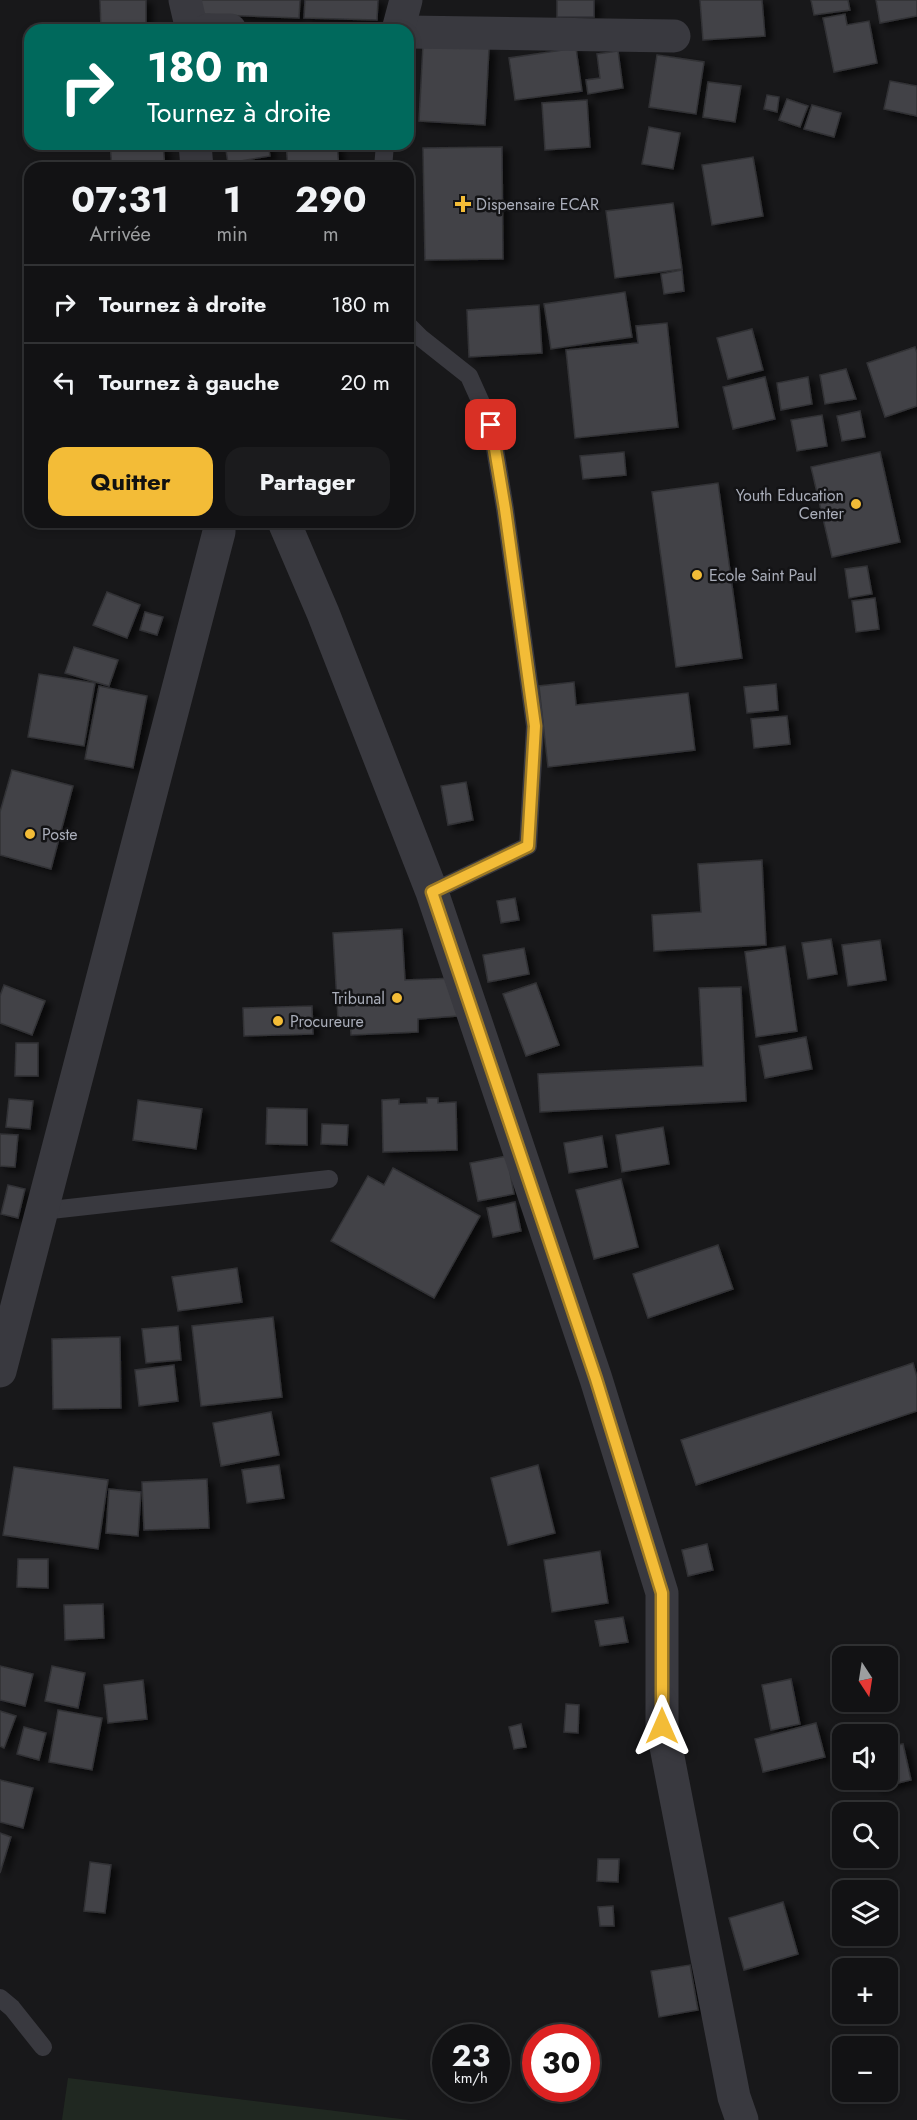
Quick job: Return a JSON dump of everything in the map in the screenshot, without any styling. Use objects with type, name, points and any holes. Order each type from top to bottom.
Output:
[{"type":"street","points":[[185,0],[191,24]]},
{"type":"street","points":[[399,24],[405,0]]},
{"type":"street","points":[[414,33],[674,36]]},
{"type":"street","points":[[0,1371],[219,528]]},
{"type":"street","points":[[287,528],[323,613],[432,892],[596,1379],[662,1593],[662,1726],[732,2086],[742,2120]]},
{"type":"lane","points":[[414,331],[469,376],[491,425],[535,726],[528,846],[432,892]]},
{"type":"lane","points":[[42,1211],[329,1179]]},
{"type":"lane","points":[[0,1998],[12,2008],[44,2047]]},
{"type":"shaded area","points":[[68,2078],[409,2120],[62,2120]]},
{"type":"building","points":[[100,0],[146,0],[146,24],[101,24]]},
{"type":"building","points":[[196,0],[300,0],[299,18],[196,14]]},
{"type":"building","points":[[305,0],[378,0],[377,20],[304,18]]},
{"type":"building","points":[[557,0],[594,0],[594,17],[557,17]]},
{"type":"building","points":[[700,0],[762,0],[765,36],[703,40]]},
{"type":"building","points":[[811,0],[848,0],[850,10],[814,15]]},
{"type":"building","points":[[876,0],[917,0],[917,16],[880,23]]},
{"type":"building","points":[[845,14],[847,25],[869,21],[877,63],[834,72],[823,18]]},
{"type":"building","points":[[423,45],[489,48],[485,125],[419,121]]},
{"type":"building","points":[[576,48],[582,91],[515,100],[509,58]]},
{"type":"building","points":[[618,51],[623,88],[588,94],[586,80],[600,78],[597,54]]},
{"type":"building","points":[[657,55],[704,62],[696,114],[649,107]]},
{"type":"building","points":[[890,81],[917,86],[917,116],[884,109]]},
{"type":"building","points":[[708,82],[741,86],[735,122],[703,117]]},
{"type":"building","points":[[767,95],[779,97],[777,112],[764,109]]},
{"type":"building","points":[[787,99],[808,106],[800,127],[779,120]]},
{"type":"building","points":[[587,100],[590,147],[545,150],[542,103]]},
{"type":"building","points":[[812,105],[841,113],[834,137],[804,129]]},
{"type":"building","points":[[649,127],[680,133],[673,169],[642,164]]},
{"type":"building","name":"Dispensaire ECAR","points":[[502,147],[503,259],[425,260],[423,148]]},
{"type":"building","points":[[110,150],[164,150],[164,162],[112,162]]},
{"type":"building","points":[[226,150],[269,150],[270,156],[228,162]]},
{"type":"building","points":[[286,150],[338,150],[338,162],[288,162]]},
{"type":"building","points":[[753,157],[763,216],[712,225],[702,165]]},
{"type":"building","points":[[673,203],[682,269],[615,278],[606,211]]},
{"type":"building","points":[[682,270],[684,291],[664,294],[661,274]]},
{"type":"building","points":[[625,292],[632,337],[551,349],[544,304]]},
{"type":"building","points":[[539,305],[542,353],[469,357],[467,310]]},
{"type":"building","points":[[667,323],[678,427],[575,438],[566,350],[638,343],[636,326]]},
{"type":"building","points":[[752,329],[763,370],[728,379],[717,338]]},
{"type":"building","points":[[915,347],[917,406],[885,417],[867,363]]},
{"type":"building","points":[[846,369],[856,399],[825,404],[820,375]]},
{"type":"building","points":[[765,377],[775,419],[733,429],[723,387]]},
{"type":"building","points":[[808,377],[812,404],[781,410],[777,383]]},
{"type":"building","points":[[860,411],[865,437],[842,441],[837,416]]},
{"type":"building","points":[[822,415],[827,446],[797,451],[791,420]]},
{"type":"building","points":[[624,452],[626,475],[583,479],[580,456]]},
{"type":"building","name":"Youth Education Center","points":[[880,452],[900,542],[832,557],[811,467]]},
{"type":"building","name":"Ecole Saint Paul","points":[[718,483],[742,658],[676,667],[652,492]]},
{"type":"building","points":[[867,566],[872,594],[849,598],[845,569]]},
{"type":"building","points":[[107,592],[140,605],[127,638],[93,625]]},
{"type":"building","points":[[875,598],[879,629],[856,632],[852,601]]},
{"type":"building","points":[[145,612],[163,617],[157,635],[140,630]]},
{"type":"building","points":[[74,647],[118,660],[109,686],[65,673]]},
{"type":"building","points":[[39,674],[95,683],[84,746],[28,737]]},
{"type":"building","points":[[574,682],[576,705],[688,693],[695,750],[548,767],[539,686]]},
{"type":"building","points":[[776,684],[778,710],[747,713],[744,687]]},
{"type":"building","points":[[99,686],[147,696],[133,768],[85,759]]},
{"type":"building","points":[[787,716],[790,744],[754,748],[751,719]]},
{"type":"building","name":"Poste","points":[[12,770],[73,786],[51,869],[0,855],[0,812]]},
{"type":"building","points":[[466,782],[473,820],[448,825],[441,786]]},
{"type":"building","points":[[762,860],[766,945],[654,951],[652,915],[701,912],[698,864]]},
{"type":"building","points":[[515,898],[519,920],[501,923],[497,901]]},
{"type":"building","name":"Tribunal","points":[[402,929],[405,980],[456,978],[458,1016],[418,1019],[418,1032],[351,1035],[350,1018],[338,1019],[333,933]]},
{"type":"building","points":[[831,939],[837,974],[808,979],[802,943]]},
{"type":"building","points":[[880,940],[886,980],[848,986],[842,945]]},
{"type":"building","points":[[785,946],[797,1031],[756,1037],[745,952]]},
{"type":"building","points":[[524,948],[529,974],[488,982],[483,955]]},
{"type":"building","points":[[536,983],[559,1045],[526,1056],[503,994]]},
{"type":"building","points":[[4,985],[45,1001],[32,1035],[0,1023],[0,996]]},
{"type":"building","points":[[741,987],[746,1101],[540,1112],[538,1074],[703,1066],[699,988]]},
{"type":"building","name":"Procureure","points":[[312,1006],[313,1034],[244,1036],[243,1008]]},
{"type":"building","points":[[806,1037],[812,1069],[765,1078],[759,1046]]},
{"type":"building","points":[[16,1043],[38,1043],[38,1076],[15,1076]]},
{"type":"building","points":[[427,1098],[438,1098],[438,1103],[456,1102],[457,1150],[383,1152],[382,1100],[399,1099],[399,1104],[427,1103]]},
{"type":"building","points":[[9,1099],[33,1101],[30,1129],[6,1127]]},
{"type":"building","points":[[138,1100],[202,1109],[196,1149],[133,1140]]},
{"type":"building","points":[[267,1108],[307,1109],[307,1145],[266,1144]]},
{"type":"building","points":[[322,1124],[348,1125],[347,1145],[321,1144]]},
{"type":"building","points":[[663,1127],[669,1164],[622,1172],[616,1135]]},
{"type":"building","points":[[0,1134],[18,1135],[15,1167],[0,1166]]},
{"type":"building","points":[[602,1136],[607,1167],[569,1173],[564,1143]]},
{"type":"building","points":[[507,1156],[514,1194],[478,1201],[470,1163]]},
{"type":"building","points":[[393,1168],[480,1216],[434,1298],[331,1241],[368,1176],[384,1185]]},
{"type":"building","points":[[621,1179],[638,1247],[594,1259],[576,1190]]},
{"type":"building","points":[[8,1185],[25,1189],[18,1218],[1,1214]]},
{"type":"building","points":[[515,1202],[521,1231],[493,1237],[487,1208]]},
{"type":"building","points":[[718,1245],[733,1289],[648,1318],[633,1274]]},
{"type":"building","points":[[237,1268],[242,1302],[178,1311],[172,1277]]},
{"type":"building","points":[[273,1317],[282,1397],[201,1406],[192,1326]]},
{"type":"building","points":[[178,1326],[181,1360],[146,1363],[142,1329]]},
{"type":"building","points":[[120,1337],[121,1408],[53,1409],[52,1339]]},
{"type":"building","points":[[913,1363],[917,1377],[917,1411],[696,1485],[681,1440]]},
{"type":"building","points":[[174,1365],[178,1401],[139,1406],[135,1370]]},
{"type":"building","points":[[271,1412],[279,1455],[221,1466],[213,1423]]},
{"type":"building","points":[[279,1465],[284,1498],[247,1503],[242,1470]]},
{"type":"building","points":[[538,1465],[555,1533],[508,1545],[491,1478]]},
{"type":"building","points":[[14,1467],[108,1480],[98,1549],[3,1535]]},
{"type":"building","points":[[207,1479],[209,1528],[144,1530],[142,1482]]},
{"type":"building","points":[[109,1489],[141,1492],[138,1536],[106,1533]]},
{"type":"building","points":[[707,1544],[713,1570],[688,1576],[682,1550]]},
{"type":"building","points":[[600,1551],[608,1603],[552,1612],[544,1560]]},
{"type":"building","points":[[18,1559],[48,1559],[48,1588],[17,1587]]},
{"type":"building","points":[[103,1604],[104,1638],[65,1640],[64,1605]]},
{"type":"building","points":[[623,1617],[628,1642],[600,1646],[595,1621]]},
{"type":"building","points":[[0,1666],[33,1674],[25,1706],[0,1700]]},
{"type":"building","points":[[52,1666],[85,1673],[78,1708],[45,1701]]},
{"type":"building","points":[[791,1679],[800,1724],[771,1730],[762,1685]]},
{"type":"building","points":[[143,1680],[147,1719],[108,1723],[104,1685]]},
{"type":"building","points":[[566,1704],[579,1705],[578,1733],[564,1732]]},
{"type":"building","points":[[58,1710],[102,1718],[92,1770],[49,1762]]},
{"type":"building","points":[[0,1711],[16,1716],[4,1748],[0,1746]]},
{"type":"building","points":[[816,1723],[825,1757],[763,1772],[755,1739]]},
{"type":"building","points":[[521,1724],[526,1747],[514,1749],[509,1727]]},
{"type":"building","points":[[24,1727],[46,1733],[39,1760],[17,1754]]},
{"type":"building","points":[[903,1744],[911,1780],[898,1783],[898,1745]]},
{"type":"building","points":[[0,1780],[33,1788],[23,1828],[0,1822]]},
{"type":"building","points":[[0,1833],[11,1837],[0,1873]]},
{"type":"building","points":[[598,1859],[619,1859],[618,1882],[597,1881]]},
{"type":"building","points":[[90,1862],[111,1865],[105,1913],[84,1911]]},
{"type":"building","points":[[783,1902],[798,1954],[744,1970],[729,1918]]},
{"type":"building","points":[[613,1906],[614,1926],[600,1926],[598,1907]]},
{"type":"building","points":[[690,1965],[698,2010],[659,2017],[651,1971]]},
{"type":"place","name":"Dispensaire ECAR","points":[[463,204]]},
{"type":"place","name":"Youth Education Center","points":[[856,504]]},
{"type":"place","name":"Ecole Saint Paul","points":[[697,575]]},
{"type":"place","name":"Poste","points":[[30,834]]},
{"type":"place","name":"Tribunal","points":[[397,998]]},
{"type":"place","name":"Procureure","points":[[278,1021]]},
{"type":"route","points":[[491,425],[535,726],[528,846],[432,892],[596,1379],[662,1593],[662,1726]]}]
